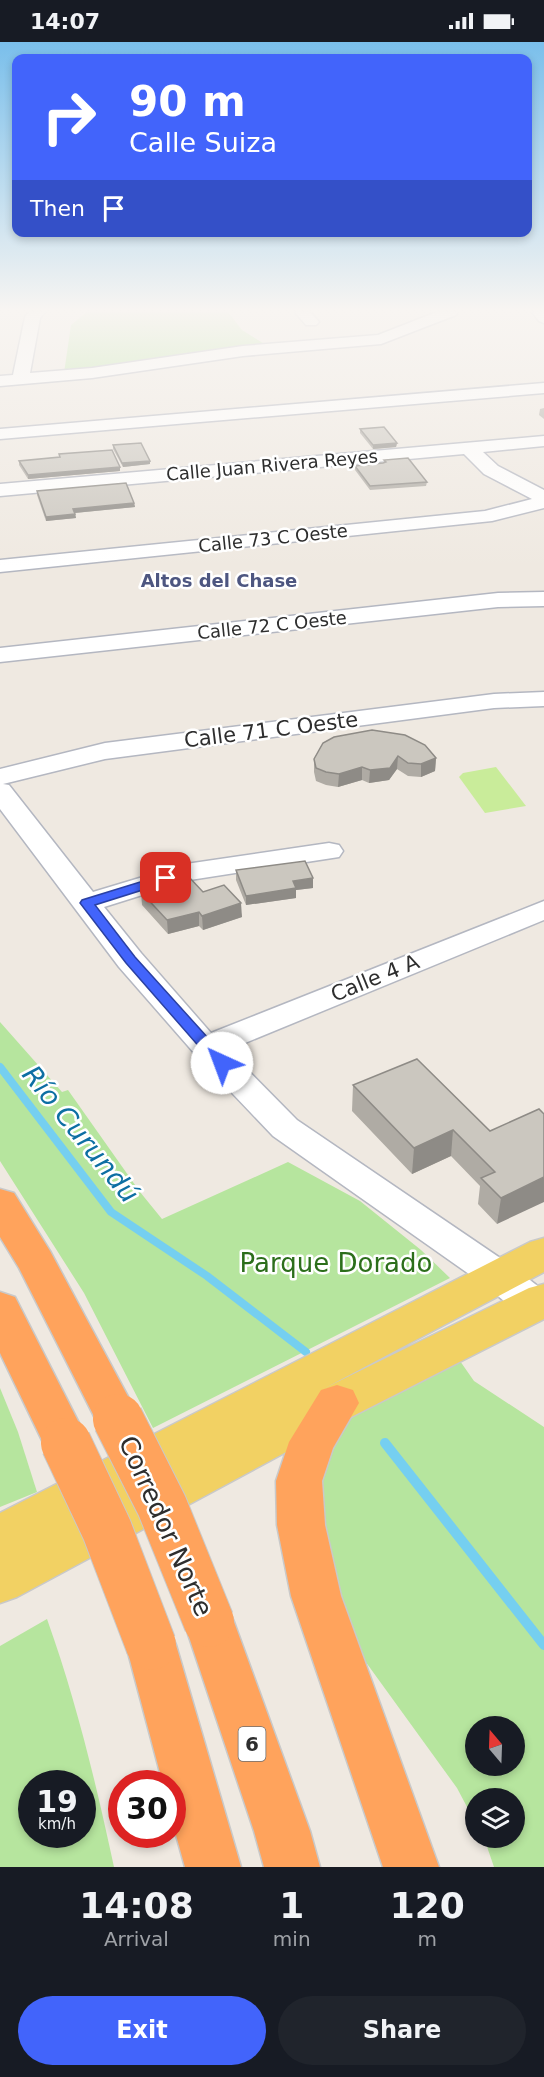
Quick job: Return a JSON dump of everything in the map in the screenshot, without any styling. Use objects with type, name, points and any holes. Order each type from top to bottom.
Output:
[{"type":"highway","name":"Corredor Norte","points":[[0,1203],[36,1262],[162,1506],[209,1622],[282,1831],[292,1867]]},
{"type":"highway","points":[[0,1309],[107,1530],[151,1645],[211,1862]]},
{"type":"highway","points":[[337,1403],[312,1442],[299,1481],[300,1525],[316,1596],[411,1867]]},
{"type":"main road","points":[[0,1536],[201,1453],[244,1431],[499,1276],[544,1253]]},
{"type":"main road","points":[[244,1431],[337,1403],[540,1302]]},
{"type":"main road","points":[[0,1581],[201,1453]]},
{"type":"street","points":[[0,434],[436,397]]},
{"type":"street","name":"Calle Juan Rivera Reyes","points":[[0,490],[544,441]]},
{"type":"street","points":[[467,447],[491,470],[544,500]]},
{"type":"street","name":"Calle 73 C Oeste","points":[[0,566],[485,517],[544,500]]},
{"type":"street","name":"Calle 72 C Oeste","points":[[0,655],[486,601],[544,599]]},
{"type":"street","name":"Calle 71 C Oeste","points":[[0,777],[105,751],[494,701],[544,699]]},
{"type":"street","points":[[0,791],[130,960],[206,1047],[285,1128],[540,1302]]},
{"type":"street","points":[[87,903],[186,872],[329,851]]},
{"type":"street","name":"Calle 4 A","points":[[206,1047],[544,910]]},
{"type":"green space","points":[[496,767],[526,806],[485,813],[459,777],[463,773]]},
{"type":"green space","name":"Parque Dorado","points":[[0,1022],[62,1092],[68,1090],[140,1192],[162,1219],[288,1162],[360,1201],[421,1250],[450,1278],[153,1428],[84,1293],[0,1161]]},
{"type":"green space","points":[[460,1361],[474,1381],[544,1427],[544,1867],[494,1867],[487,1848],[525,1848],[525,1788],[465,1788],[465,1803],[457,1788],[352,1643],[330,1590],[318,1468],[343,1421]]},
{"type":"green space","points":[[0,1388],[18,1432],[37,1492],[0,1507]]},
{"type":"green space","points":[[47,1619],[67,1680],[92,1770],[18,1770],[18,1848],[96,1848],[96,1787],[114,1867],[0,1867],[0,1646]]},
{"type":"building","points":[[384,427],[397,443],[373,445],[360,429]]},
{"type":"building","points":[[141,443],[150,461],[122,463],[113,445]]},
{"type":"building","points":[[112,450],[120,467],[28,475],[19,461],[60,457],[59,454]]},
{"type":"building","points":[[408,458],[427,482],[370,486],[355,466],[386,462],[384,460]]},
{"type":"building","points":[[126,483],[134,503],[73,509],[75,514],[46,517],[37,491]]},
{"type":"building","points":[[372,730],[405,735],[425,745],[436,758],[421,764],[408,763],[398,756],[390,768],[370,770],[362,767],[339,774],[316,768],[314,759],[323,743],[334,737]]},
{"type":"building","points":[[305,861],[313,878],[293,881],[296,888],[246,896],[236,870]]},
{"type":"building","points":[[188,876],[203,892],[224,885],[241,903],[202,916],[199,912],[167,920],[141,892]]},
{"type":"building","points":[[417,1059],[490,1131],[539,1109],[544,1114],[544,1177],[501,1198],[481,1178],[495,1172],[453,1130],[414,1148],[353,1085]]},
{"type":"waterway","name":"Río Curundú","points":[[0,1067],[111,1212],[207,1276],[306,1352]]},
{"type":"waterway","name":"Río Curundú","points":[[385,1443],[544,1645]]},
{"type":"district","name":"Altos del Chase","points":[[219,580]]},
{"type":"route","points":[[166,878],[87,903],[130,960],[222,1063]]}]
